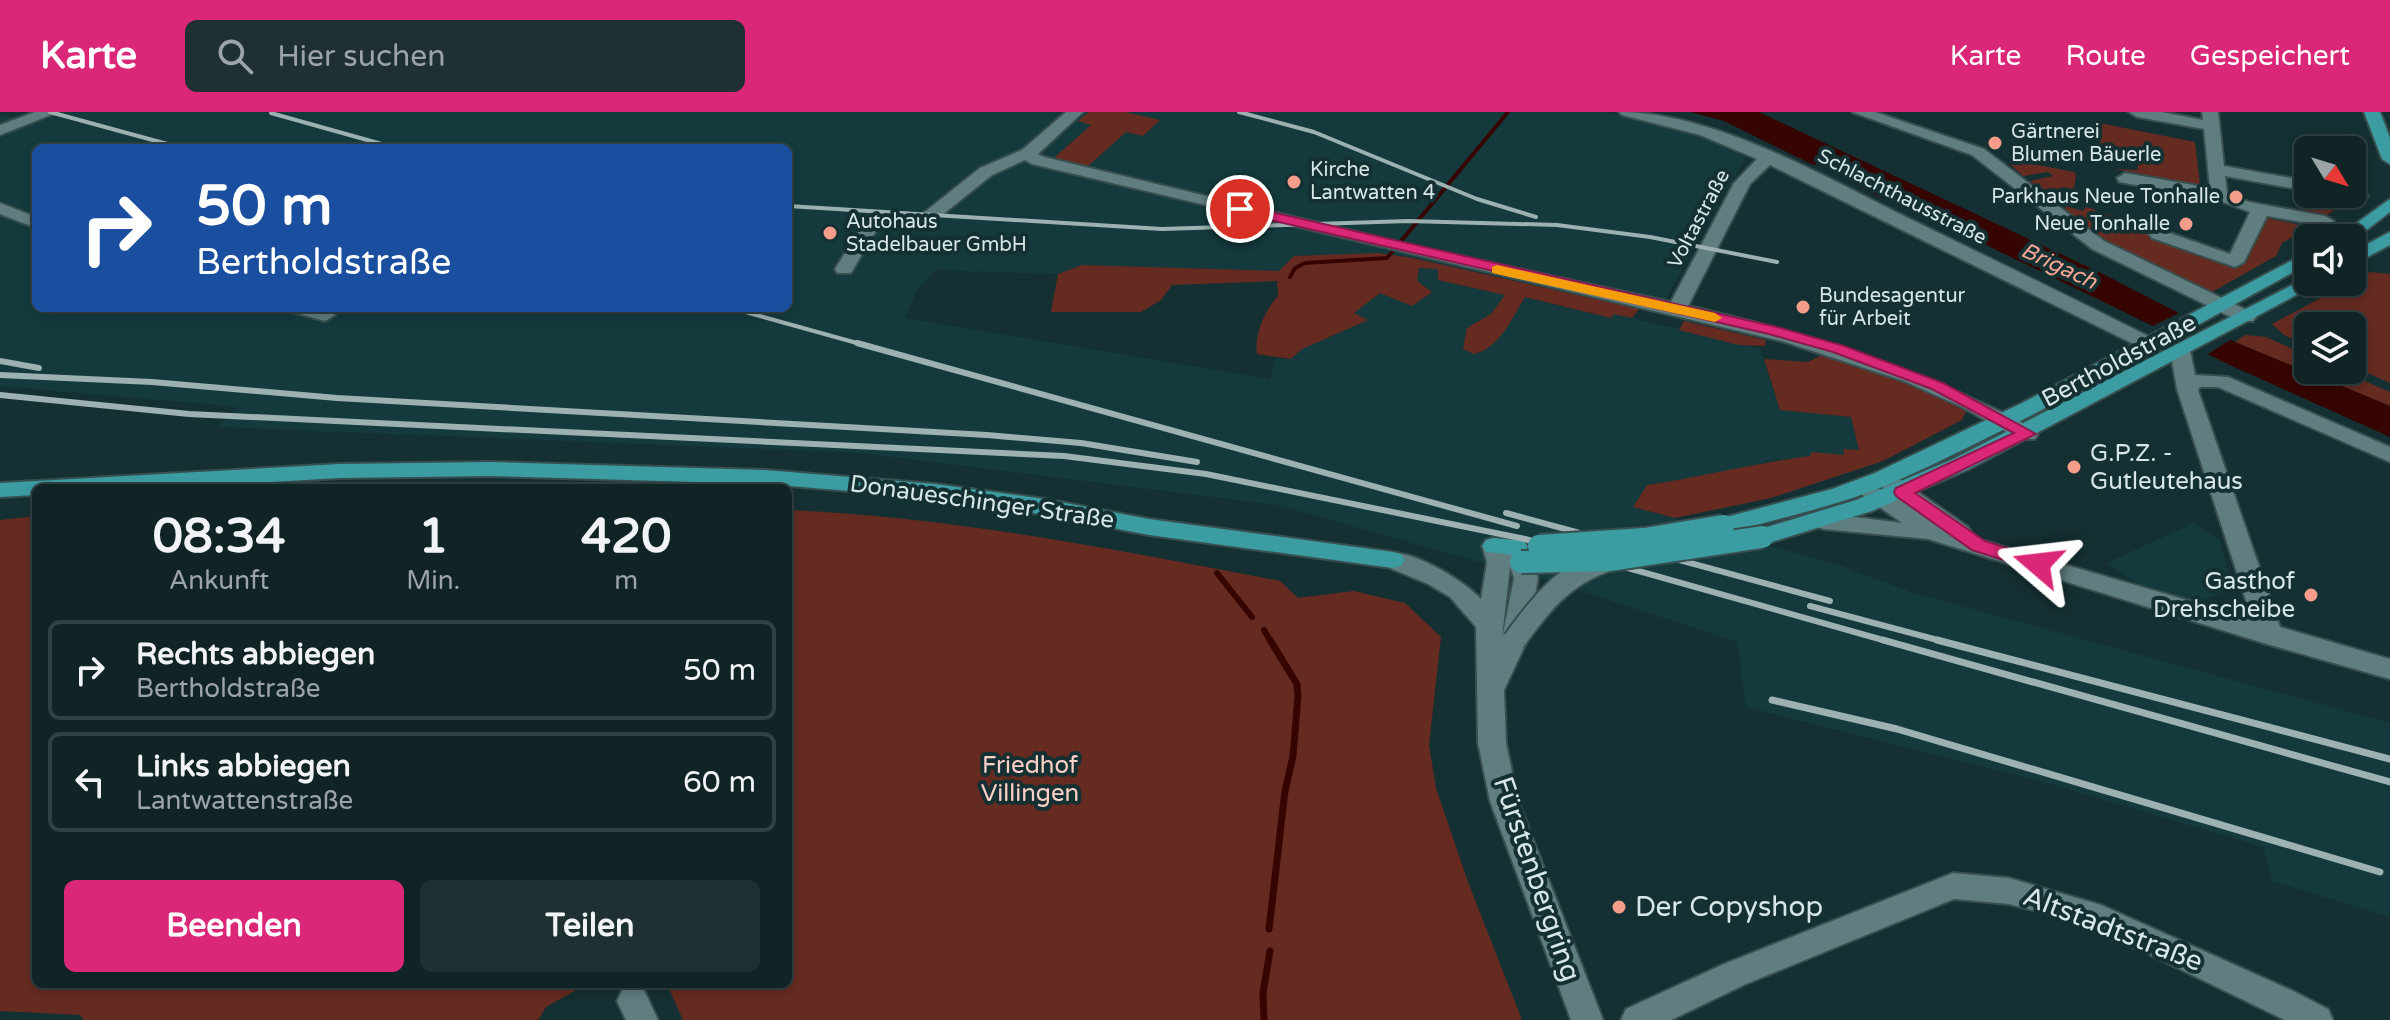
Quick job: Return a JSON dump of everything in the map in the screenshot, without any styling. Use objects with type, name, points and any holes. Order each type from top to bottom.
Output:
[{"type":"main road","points":[[2383,119],[2390,159]]},
{"type":"main road","points":[[2366,241],[2390,204]]},
{"type":"main road","points":[[2366,246],[2390,264]]},
{"type":"main road","name":"Bertholdstraße","points":[[1510,552],[1644,539],[1723,526],[1882,489],[2027,434],[2182,349],[2294,267]]},
{"type":"main road","name":"Bertholdstraße","points":[[1510,552],[1611,560],[1762,537],[1823,521],[2156,341],[2294,289]]},
{"type":"main road","name":"Donaueschinger Straße","points":[[110,484],[340,471],[490,469],[765,477],[935,491],[1045,507],[1149,527],[1393,560]]},
{"type":"main road","name":"Donaueschinger Straße","points":[[0,490],[32,488]]},
{"type":"street","points":[[0,130],[50,112]]},
{"type":"street","points":[[844,269],[875,219],[925,220],[977,178],[1007,159],[1028,154],[1075,112]]},
{"type":"street","name":"Schlachthausstraße","points":[[1627,112],[1706,132],[1802,172],[2156,341]]},
{"type":"street","points":[[1860,112],[1884,116],[1978,152],[2098,245],[2227,315]]},
{"type":"street","points":[[2137,112],[2211,119],[2219,195]]},
{"type":"street","points":[[1028,154],[1038,161],[1397,246],[1772,330],[1852,354],[1938,386],[2027,434]]},
{"type":"street","name":"Voltastraße","points":[[1677,309],[1742,183],[1753,169],[1769,158]]},
{"type":"street","points":[[2217,170],[2294,184]]},
{"type":"street","points":[[2125,178],[2219,195],[2250,211],[2322,224],[2297,216],[2250,211]]},
{"type":"street","points":[[0,208],[32,221]]},
{"type":"street","points":[[2297,216],[2301,208]]},
{"type":"street","points":[[2158,234],[2235,262],[2250,211]]},
{"type":"street","points":[[314,312],[325,315]]},
{"type":"street","points":[[2182,349],[2187,389],[2270,636]]},
{"type":"street","points":[[2187,389],[2195,381],[2221,381],[2390,455]]},
{"type":"street","points":[[1882,489],[1978,545]]},
{"type":"street","points":[[1882,489],[1940,536]]},
{"type":"street","points":[[1823,521],[1894,527],[1978,545],[2270,636],[2390,669]]},
{"type":"street","points":[[1510,552],[1526,578],[1514,641]]},
{"type":"street","name":"Fürstenbergring","points":[[1510,552],[1499,562],[1489,625],[1492,743],[1504,801],[1587,1020]]},
{"type":"street","points":[[1393,560],[1437,578],[1459,591],[1489,625]]},
{"type":"street","points":[[1492,688],[1514,641],[1551,589],[1583,567],[1611,560]]},
{"type":"street","name":"Altstadtstraße","points":[[1637,1020],[1735,974],[1953,886],[1984,885],[2017,890],[2114,924],[2317,1020]]},
{"type":"shaded area","points":[[34,112],[1603,112],[1691,131],[1748,153],[1666,298],[1602,300],[1378,253],[1279,271],[1082,265],[1058,274],[935,270],[916,292],[905,318],[1270,379],[1275,359],[1291,359],[1302,349],[1367,320],[1354,313],[1380,293],[1412,306],[1418,268],[1438,269],[1438,280],[1506,295],[1491,314],[1473,324],[1497,340],[1524,297],[1760,348],[1780,410],[1851,417],[1859,450],[1843,450],[1845,455],[1775,460],[1705,477],[1647,485],[1634,507],[1838,565],[1914,593],[2390,723],[2390,917],[2272,881],[2263,847],[2044,782],[1746,707],[1737,642],[1576,589],[1278,505],[862,453],[218,427],[238,407],[0,386],[0,114],[15,118]]},
{"type":"shaded area","points":[[2194,523],[2220,541],[2232,589],[2198,602],[2139,585],[2107,563]]},
{"type":"green space","points":[[1089,112],[1125,112],[1160,120],[1143,136],[1126,132],[1088,166],[1054,158],[1091,125],[1078,121]]},
{"type":"green space","points":[[2099,123],[2195,142],[2200,185],[2115,169],[2137,170],[2140,159],[2101,151]]},
{"type":"green space","points":[[2013,160],[2074,172],[2074,189],[2063,187],[2049,197],[2030,181],[2053,176],[2048,172],[2023,176],[2009,163]]},
{"type":"green space","points":[[2066,206],[2082,211],[2087,207],[2241,267],[2266,218],[2295,224],[2294,236],[2282,243],[2276,256],[2212,292],[2112,245],[2064,211]]},
{"type":"green space","points":[[2302,208],[2336,208],[2322,219],[2304,216]]},
{"type":"green space","points":[[1378,253],[1413,258],[1639,309],[1632,318],[1614,314],[1611,318],[1525,297],[1498,339],[1474,354],[1463,349],[1467,328],[1491,314],[1505,295],[1438,280],[1438,269],[1419,268],[1417,281],[1432,292],[1412,306],[1380,293],[1354,313],[1368,320],[1302,349],[1291,359],[1257,354],[1257,338],[1262,323],[1278,296],[1277,281],[1172,285],[1161,300],[1141,312],[1051,312],[1058,274],[1082,265],[1279,271],[1294,256]]},
{"type":"green space","points":[[2366,274],[2390,274],[2390,383],[2366,372],[2366,312],[2294,312],[2324,296],[2366,296]]},
{"type":"green space","points":[[2294,312],[2294,340],[2284,335],[2272,324]]},
{"type":"green space","points":[[1684,321],[1766,340],[1765,346],[1739,345],[1679,330]]},
{"type":"green space","points":[[2245,335],[2266,337],[2294,350],[2294,366],[2235,342]]},
{"type":"green space","points":[[1824,354],[1949,397],[1966,411],[1962,420],[1883,461],[1771,498],[1675,518],[1633,507],[1647,485],[1810,456],[1812,452],[1844,455],[1843,449],[1859,450],[1851,417],[1780,410],[1764,359],[1808,362]]},
{"type":"green space","points":[[2366,381],[2390,392],[2390,406],[2337,384],[2366,384]]},
{"type":"green space","name":"Friedhof Villingen","points":[[792,510],[974,527],[1096,547],[1280,581],[1298,598],[1354,591],[1405,603],[1441,637],[1429,745],[1436,788],[1468,882],[1522,1020],[683,1020],[669,988],[792,988]]},
{"type":"green space","points":[[32,516],[32,988],[580,988],[546,1007],[538,1020],[84,1020],[80,1015],[0,1011],[0,520]]},
{"type":"water","name":"Brigach","points":[[1690,112],[1759,112],[2101,273],[2235,342],[2294,366],[2294,384],[2337,384],[2390,406],[2390,437],[2223,362],[1724,121]]},
{"type":"pier","points":[[2183,311],[2235,337],[2203,357],[2149,328]]},
{"type":"waterway","points":[[1290,277],[1295,268],[1305,263],[1387,258],[1508,112]]},
{"type":"waterway","points":[[1217,573],[1252,617]]},
{"type":"waterway","points":[[1264,630],[1271,642]]},
{"type":"waterway","points":[[1269,929],[1285,791],[1293,756],[1298,696],[1297,684],[1270,640]]},
{"type":"waterway","points":[[1264,1020],[1263,993],[1270,951]]},
{"type":"railway","points":[[50,112],[167,144]]},
{"type":"railway","points":[[1239,112],[1314,132],[1477,199],[1536,217]]},
{"type":"railway","points":[[271,113],[382,144]]},
{"type":"railway","points":[[792,206],[1162,229],[1408,221],[1557,225],[1650,237],[1777,262]]},
{"type":"railway","points":[[745,312],[864,345]]},
{"type":"railway","points":[[857,343],[1517,526]]},
{"type":"railway","points":[[0,361],[39,368]]},
{"type":"railway","points":[[0,375],[152,382],[337,398],[987,435],[1081,443],[1197,462]]},
{"type":"railway","points":[[0,395],[189,414],[1064,456],[1206,474],[1525,539],[1890,642]]},
{"type":"railway","points":[[1506,513],[1830,601]]},
{"type":"railway","points":[[1810,606],[1945,642]]},
{"type":"railway","points":[[1883,640],[2390,782]]},
{"type":"railway","points":[[1937,640],[2390,759]]},
{"type":"railway","points":[[1772,700],[1897,729],[2380,872]]},
{"type":"slow traffic","points":[[1497,270],[1715,318]]},
{"type":"place","name":"Gärtnerei Blumen Bäuerle","points":[[1995,143]]},
{"type":"place","name":"Kirche Lantwatten 4","points":[[1294,182]]},
{"type":"place","name":"Parkhaus Neue Tonhalle","points":[[2236,197]]},
{"type":"place","name":"Neue Tonhalle","points":[[2186,224]]},
{"type":"place","name":"Autohaus Stadelbauer GmbH","points":[[830,233]]},
{"type":"place","name":"Bundesagentur für Arbeit","points":[[1803,307]]},
{"type":"place","name":"G.P.Z. - Gutleutehaus","points":[[2074,467]]},
{"type":"place","name":"Gasthof Drehscheibe","points":[[2311,595]]},
{"type":"place","name":"Der Copyshop","points":[[1619,907]]},
{"type":"route","points":[[1240,209],[1544,281],[1772,330],[1895,368],[1938,386],[2027,434],[1902,492],[1978,545],[2038,564]]}]
